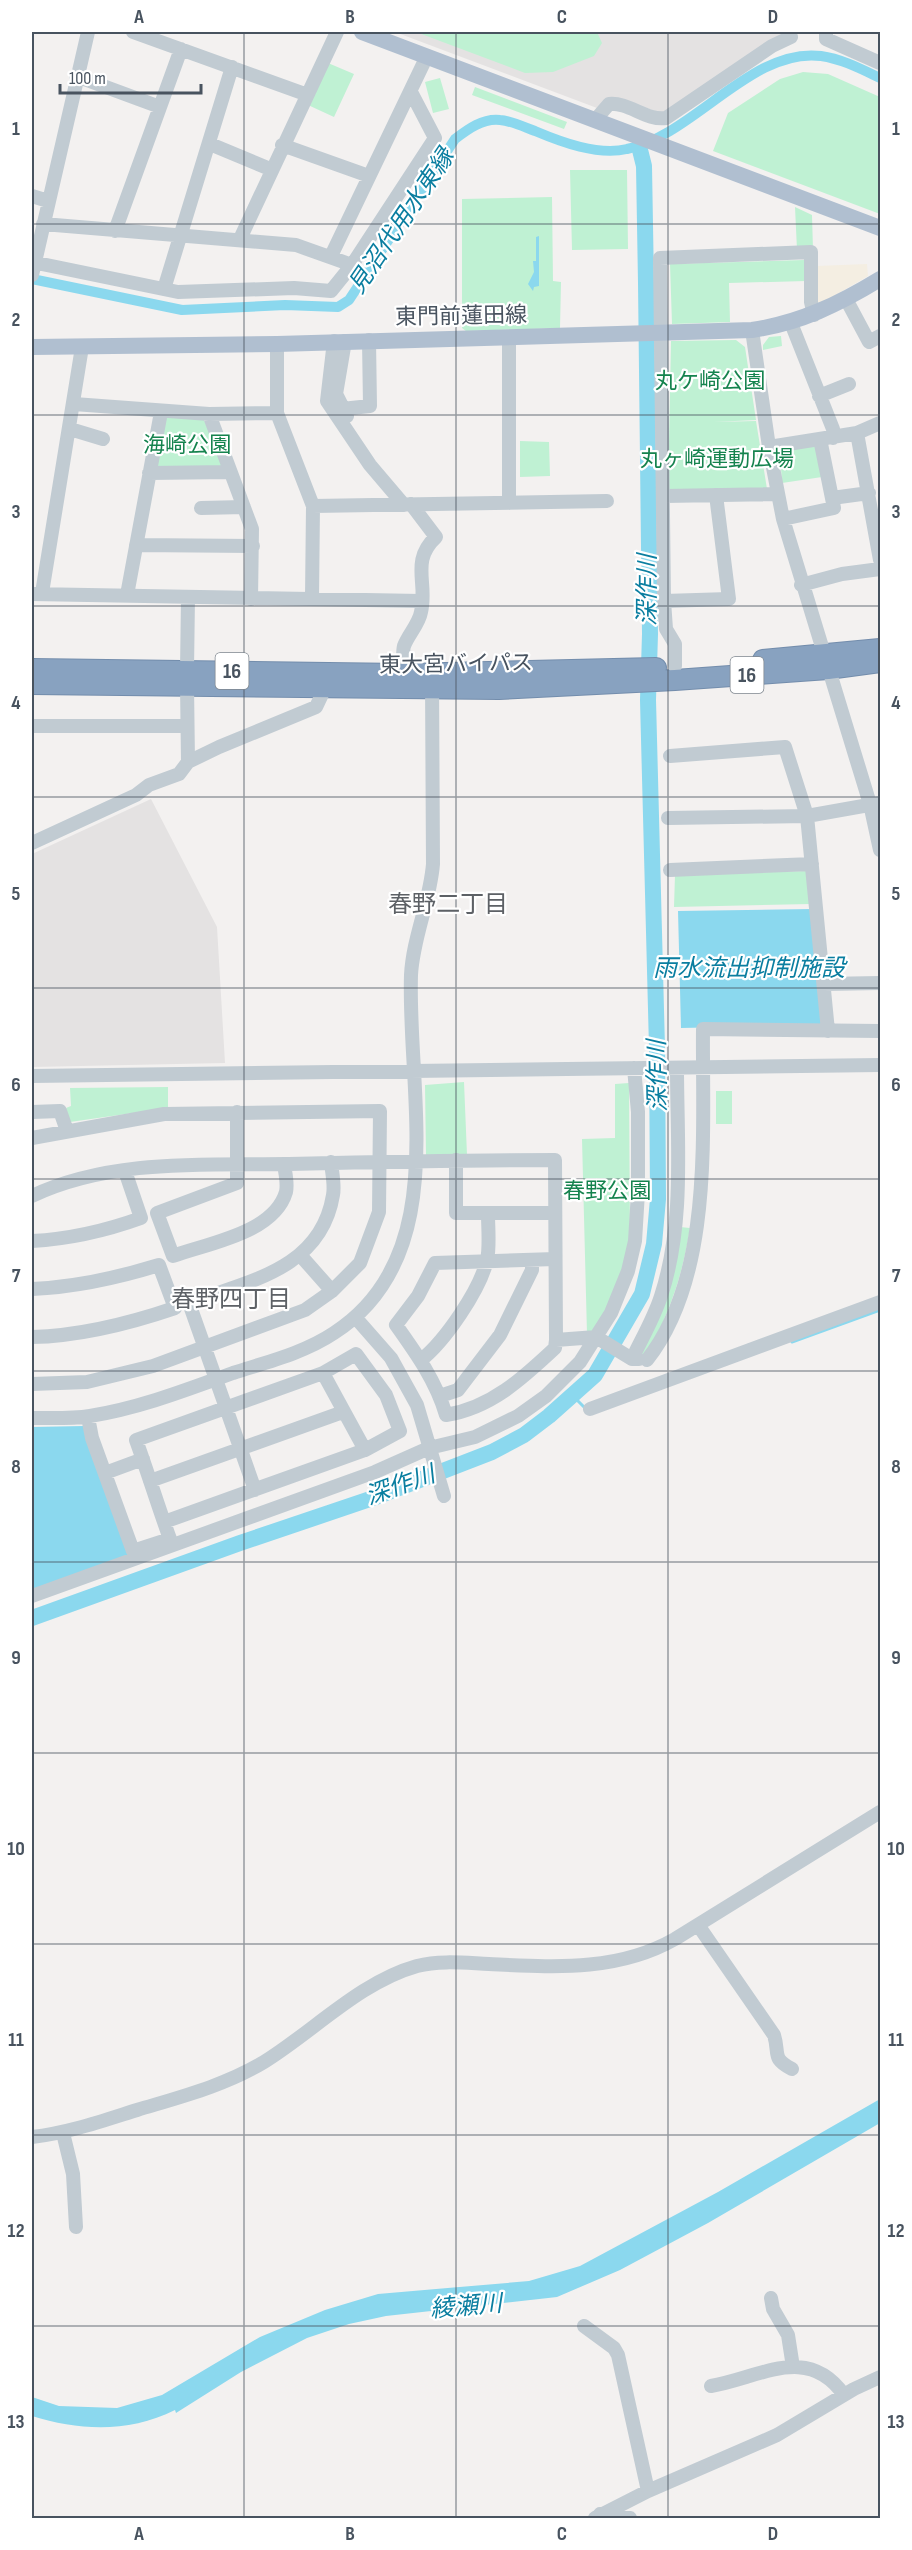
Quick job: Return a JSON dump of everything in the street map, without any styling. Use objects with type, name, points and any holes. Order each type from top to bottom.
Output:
[{"type":"highway","name":"東大宮バイパス","points":[[825,662],[880,648]]},
{"type":"highway","name":"東大宮バイパス","points":[[32,669],[187,677],[325,688],[432,681],[636,675],[825,662],[880,662]]},
{"type":"highway","name":"東大宮バイパス","points":[[32,684],[187,677],[403,674],[432,681]]},
{"type":"main road","points":[[363,32],[880,228]]},
{"type":"main road","name":"東門前蓮田線","points":[[32,347],[277,344],[752,330],[791,323],[814,315],[880,279]]},
{"type":"street","points":[[88,32],[32,268],[178,292],[294,288],[331,291],[352,265],[435,138],[411,92]]},
{"type":"street","points":[[133,32],[305,94]]},
{"type":"street","points":[[240,239],[305,94],[337,32]]},
{"type":"street","points":[[826,32],[826,39],[880,63]]},
{"type":"street","points":[[596,119],[609,104],[617,103],[656,117],[666,117],[772,46],[791,37]]},
{"type":"street","points":[[115,231],[181,49]]},
{"type":"street","points":[[331,256],[427,56]]},
{"type":"street","points":[[164,289],[232,68]]},
{"type":"street","points":[[76,76],[160,107]]},
{"type":"street","points":[[210,144],[270,169]]},
{"type":"street","points":[[282,145],[369,176]]},
{"type":"street","points":[[32,196],[48,201]]},
{"type":"street","points":[[43,224],[296,245],[352,265]]},
{"type":"street","points":[[670,671],[675,644],[666,629],[664,601],[665,496],[660,258],[811,252],[811,302],[814,315]]},
{"type":"street","points":[[846,299],[869,342],[880,336]]},
{"type":"street","points":[[783,519],[834,508],[827,438],[819,396],[791,323]]},
{"type":"street","points":[[752,330],[769,447],[783,519],[825,662],[875,804],[880,850]]},
{"type":"street","points":[[509,337],[509,503]]},
{"type":"street","points":[[342,409],[370,406],[369,340]]},
{"type":"street","points":[[339,341],[336,394],[351,422]]},
{"type":"street","points":[[339,341],[327,401],[370,465],[436,537],[428,545],[421,558],[421,613],[403,649],[405,660],[403,674]]},
{"type":"street","points":[[277,344],[277,413],[313,506],[312,598]]},
{"type":"street","points":[[82,347],[70,429],[37,593],[422,601]]},
{"type":"street","points":[[819,396],[849,384]]},
{"type":"street","points":[[74,404],[161,412],[277,413]]},
{"type":"street","points":[[127,595],[161,412]]},
{"type":"street","points":[[209,414],[252,529],[251,598]]},
{"type":"street","points":[[769,447],[857,433],[880,423]]},
{"type":"street","points":[[70,429],[103,439]]},
{"type":"street","points":[[857,433],[872,485],[880,560]]},
{"type":"street","points":[[149,473],[230,472]]},
{"type":"street","points":[[832,498],[872,485]]},
{"type":"street","points":[[665,496],[778,494]]},
{"type":"street","points":[[664,601],[729,599],[716,495]]},
{"type":"street","points":[[313,506],[607,501]]},
{"type":"street","points":[[201,508],[244,507]]},
{"type":"street","points":[[136,545],[253,546]]},
{"type":"street","points":[[801,585],[842,574],[880,569]]},
{"type":"street","points":[[188,597],[186,726],[188,762]]},
{"type":"street","points":[[32,1418],[88,1417],[148,1404],[314,1345],[355,1317],[381,1289],[406,1239],[415,1193],[413,953],[431,884],[433,864],[432,681]]},
{"type":"street","points":[[32,843],[136,795],[149,785],[179,774],[188,762],[219,747],[316,707],[325,688]]},
{"type":"street","points":[[32,726],[186,726]]},
{"type":"street","points":[[669,756],[784,747],[807,816],[828,1031]]},
{"type":"street","points":[[668,818],[807,816],[875,804]]},
{"type":"street","points":[[670,870],[812,864]]},
{"type":"street","points":[[824,984],[880,983]]},
{"type":"street","points":[[647,1360],[658,1345],[673,1316],[688,1267],[697,1222],[704,1150],[703,1029],[880,1031]]},
{"type":"street","points":[[32,1076],[880,1065]]},
{"type":"street","points":[[32,1596],[375,1472],[429,1448],[475,1437],[518,1416],[546,1396],[580,1362],[611,1313],[628,1271],[635,1241],[638,1181],[637,1068]]},
{"type":"street","points":[[632,1359],[661,1296],[672,1254],[677,1215],[675,1068]]},
{"type":"street","points":[[32,1112],[60,1111],[67,1131]]},
{"type":"street","points":[[32,1138],[164,1114],[380,1111],[379,1212],[360,1263],[332,1292],[305,1310],[153,1366],[87,1382],[32,1384]]},
{"type":"street","points":[[237,1112],[237,1183],[158,1213],[173,1256],[261,1225],[278,1210],[287,1189],[284,1164]]},
{"type":"street","points":[[32,1197],[52,1187],[125,1171],[173,1164],[284,1164],[415,1159],[555,1160],[556,1340],[555,1347],[518,1383],[469,1412],[446,1414],[440,1396],[421,1360],[396,1325],[418,1296],[435,1263],[555,1259]]},
{"type":"street","points":[[456,1160],[456,1213],[554,1213]]},
{"type":"street","points":[[255,1490],[189,1303],[281,1269],[301,1256],[314,1242],[326,1221],[333,1194],[332,1162]]},
{"type":"street","points":[[32,1241],[67,1239],[107,1230],[141,1218],[125,1171]]},
{"type":"street","points":[[421,1360],[434,1350],[462,1313],[487,1260],[488,1214]]},
{"type":"street","points":[[301,1256],[332,1292]]},
{"type":"street","points":[[440,1396],[458,1390],[500,1335],[532,1270],[532,1260]]},
{"type":"street","points":[[32,1289],[64,1287],[118,1278],[159,1265],[175,1308],[132,1323],[66,1336],[32,1336]]},
{"type":"street","points":[[590,1409],[880,1302]]},
{"type":"street","points":[[355,1317],[390,1358],[417,1405],[444,1496]]},
{"type":"street","points":[[556,1340],[596,1336],[632,1359],[647,1360]]},
{"type":"street","points":[[390,1358],[410,1345]]},
{"type":"street","points":[[88,1417],[92,1438],[133,1551],[170,1539],[164,1522],[136,1440],[323,1373],[356,1354],[386,1395],[400,1431],[365,1450],[164,1522]]},
{"type":"street","points":[[647,1360],[657,1384]]},
{"type":"street","points":[[323,1373],[365,1450]]},
{"type":"street","points":[[386,1395],[405,1385]]},
{"type":"street","points":[[150,1481],[343,1412]]},
{"type":"street","points":[[105,1473],[143,1460]]},
{"type":"street","points":[[32,2138],[63,2133],[204,2090],[241,2075],[366,1991],[400,1971],[443,1962],[566,1967],[603,1964],[626,1960],[660,1948],[880,1812]]},
{"type":"street","points":[[698,1925],[774,2035],[776,2056],[782,2064],[792,2069]]},
{"type":"street","points":[[63,2133],[73,2174],[76,2227]]},
{"type":"street","points":[[771,2298],[773,2309],[788,2335],[794,2367]]},
{"type":"street","points":[[584,2326],[614,2348],[618,2355],[648,2491]]},
{"type":"street","points":[[711,2385],[780,2366],[794,2367],[828,2375],[844,2395]]},
{"type":"street","points":[[598,2516],[648,2491],[777,2434],[880,2377]]},
{"type":"street","points":[[598,2516],[630,2518]]},
{"type":"shaded area","points":[[395,32],[785,32],[662,113],[615,98],[607,98],[597,108]]},
{"type":"shaded area","points":[[151,799],[217,927],[225,1063],[32,1067],[32,854]]},
{"type":"green space","points":[[416,32],[597,32],[602,43],[594,56],[553,72],[525,73]]},
{"type":"green space","points":[[328,63],[354,74],[334,117],[308,105]]},
{"type":"green space","points":[[803,72],[828,74],[880,97],[880,214],[713,151],[728,113],[780,79]]},
{"type":"green space","points":[[440,78],[449,109],[433,113],[425,82]]},
{"type":"green space","points":[[475,87],[567,122],[564,129],[472,95]]},
{"type":"green space","points":[[570,170],[627,170],[628,249],[572,250]]},
{"type":"green space","points":[[552,197],[553,281],[561,282],[560,328],[466,331],[462,328],[462,199]]},
{"type":"green space","points":[[795,207],[812,215],[813,250],[797,250]]},
{"type":"green space","points":[[804,260],[806,281],[729,283],[730,322],[672,324],[670,264]]},
{"type":"green space","points":[[781,336],[782,346],[763,350],[763,345],[769,337]]},
{"type":"green space","points":[[736,340],[745,347],[756,420],[714,422],[756,421],[767,489],[668,492],[671,341]]},
{"type":"green space","name":"海崎公園","points":[[166,418],[203,418],[225,467],[156,470]]},
{"type":"green space","points":[[520,441],[549,442],[550,476],[520,477]]},
{"type":"green space","points":[[815,445],[822,477],[782,483],[780,453],[784,449]]},
{"type":"green space","points":[[807,871],[811,904],[674,907],[675,875]]},
{"type":"green space","points":[[464,1082],[467,1155],[426,1155],[425,1085]]},
{"type":"green space","name":"春野公園","points":[[629,1083],[630,1242],[619,1284],[593,1333],[587,1334],[582,1139],[615,1138],[615,1084]]},
{"type":"green space","points":[[168,1087],[168,1108],[70,1122],[66,1108],[71,1106],[70,1088]]},
{"type":"green space","points":[[716,1091],[732,1091],[732,1124],[716,1124]]},
{"type":"green space","points":[[680,1227],[690,1228],[674,1294],[646,1356],[637,1355]]},
{"type":"sand","points":[[867,264],[868,276],[820,304],[816,300],[816,266]]},
{"type":"water","points":[[539,236],[539,286],[534,287],[533,291],[528,284],[534,272],[536,237]]},
{"type":"water","name":"雨水流出抑制施設","points":[[813,909],[822,1025],[681,1028],[678,911]]},
{"type":"water","points":[[84,1426],[130,1555],[32,1590],[32,1427]]},
{"type":"water","name":"綾瀬川","points":[[880,2099],[880,2123],[708,2223],[620,2270],[557,2297],[386,2316],[349,2324],[307,2338],[241,2372],[176,2413],[175,2410],[140,2423],[86,2427],[32,2416],[32,2397],[59,2406],[117,2408],[162,2395],[260,2337],[325,2310],[378,2294],[529,2281],[580,2266],[718,2192]]},
{"type":"waterway","name":"見沼代用水東縁","points":[[32,279],[182,310],[285,305],[338,307],[349,300],[455,139],[482,122],[494,120],[518,124],[580,147],[616,151],[652,141],[747,78],[771,65],[796,57],[829,57],[880,78]]},
{"type":"waterway","name":"深作川","points":[[32,1618],[373,1498],[492,1452],[524,1435],[595,1375],[642,1294],[654,1244],[658,1199],[657,1048],[648,700],[650,634],[644,166],[639,146]]},
{"type":"waterway","points":[[792,1342],[880,1310]]},
{"type":"waterway","points":[[572,1395],[587,1410]]},
{"type":"district","name":"春野二丁目","points":[[448,904]]},
{"type":"district","name":"春野四丁目","points":[[231,1299]]},
{"type":"park label","name":"丸ケ崎公園","points":[[710,380]]},
{"type":"park label","name":"丸ヶ崎運動広場","points":[[717,458]]}]
